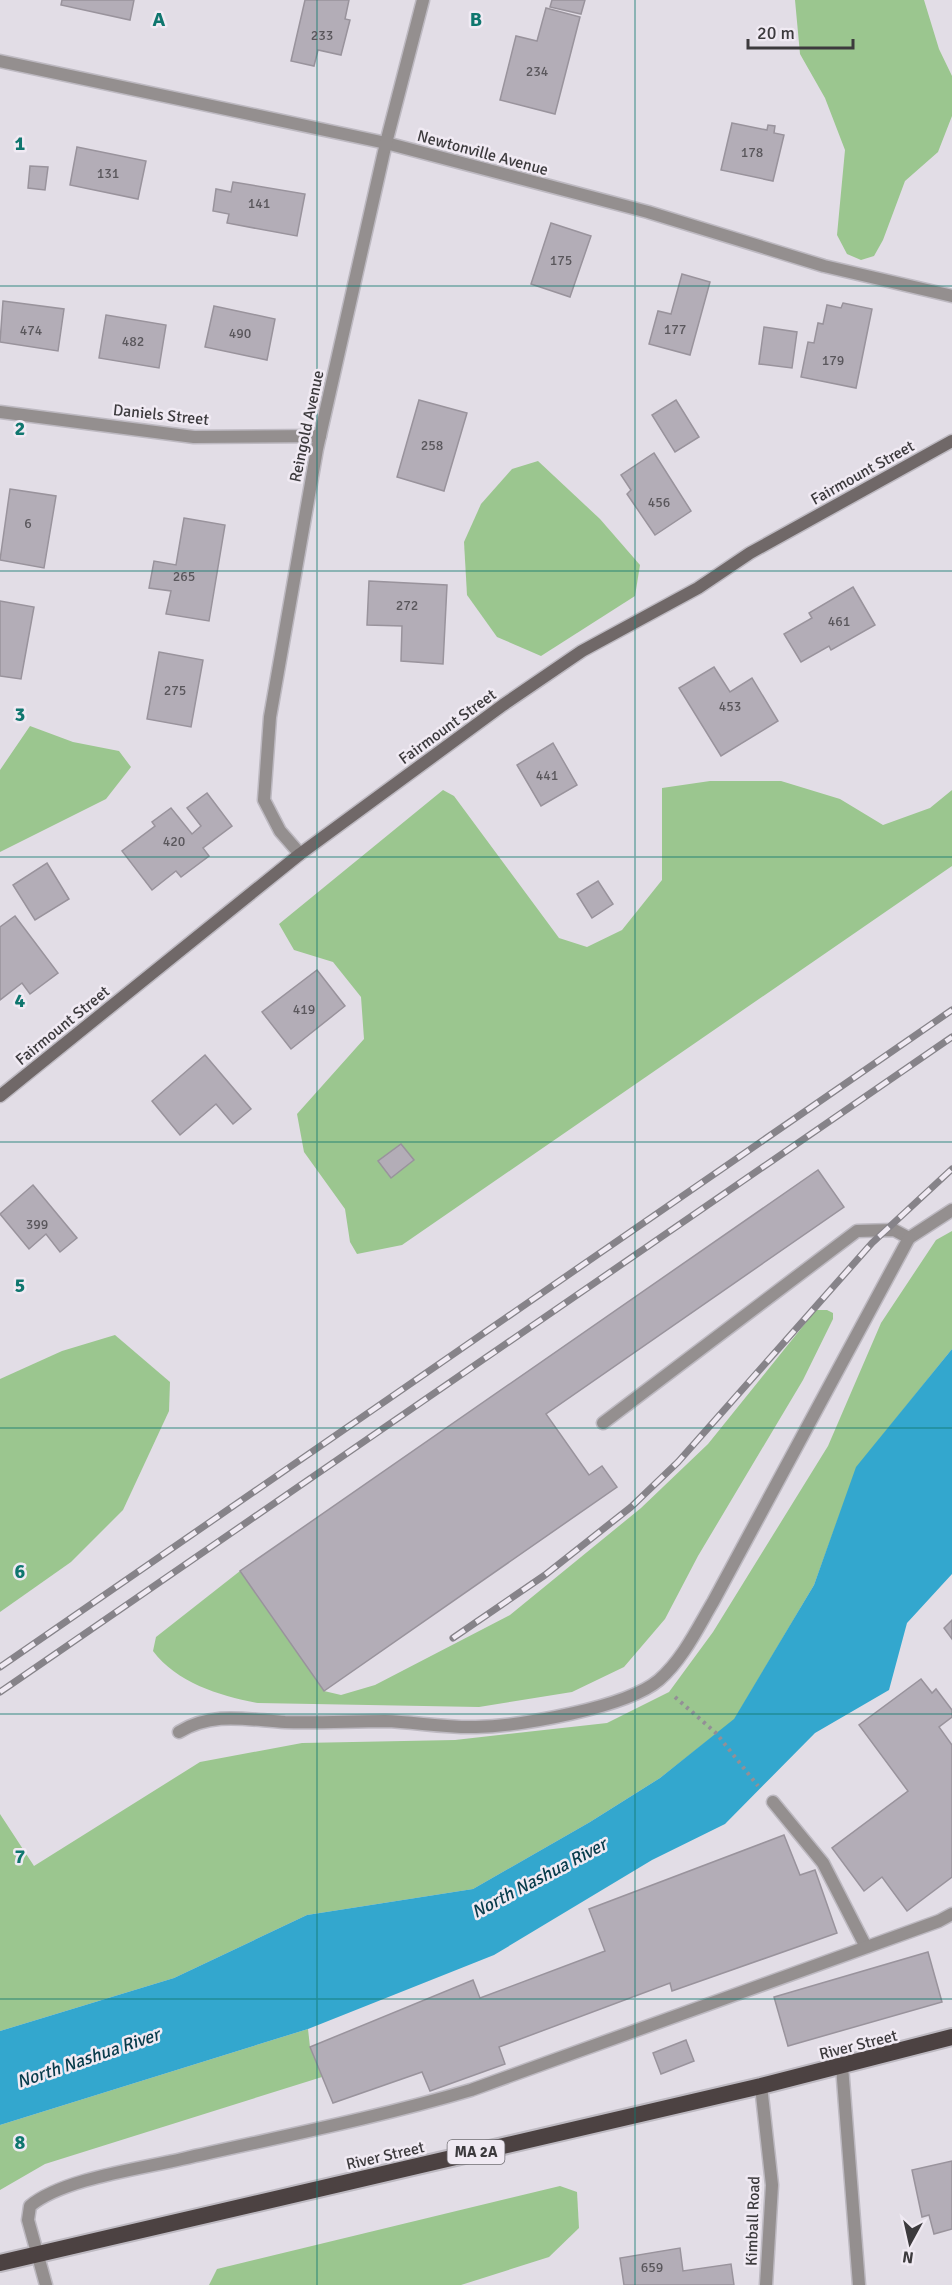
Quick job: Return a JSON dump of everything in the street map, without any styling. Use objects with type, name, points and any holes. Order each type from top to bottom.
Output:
[{"type":"highway","name":"River Street","points":[[0,2264],[761,2086],[952,2037]]},
{"type":"main road","name":"Fairmount Street","points":[[0,1096],[300,854],[503,705],[582,651],[698,588],[750,553],[952,441]]},
{"type":"street","name":"Reingold Avenue","points":[[300,854],[273,821],[264,800],[263,785],[271,707],[320,435],[386,143],[423,0]]},
{"type":"street","name":"Newtonville Avenue","points":[[0,61],[386,143],[648,212],[824,266],[952,296]]},
{"type":"street","name":"Daniels Street","points":[[0,412],[194,437],[320,435]]},
{"type":"street","points":[[180,1732],[194,1723],[216,1718],[286,1722],[387,1721],[476,1727],[559,1717],[626,1698],[657,1682],[677,1661],[713,1602],[909,1238],[952,1210]]},
{"type":"street","points":[[603,1423],[857,1231],[894,1230],[909,1238]]},
{"type":"street","points":[[773,1802],[823,1863],[865,1945]]},
{"type":"street","points":[[46,2285],[28,2220],[30,2206],[44,2195],[110,2175],[398,2112],[471,2090],[865,1945],[939,1921],[952,1914]]},
{"type":"street","points":[[842,2066],[859,2285]]},
{"type":"street","name":"Kimball Road","points":[[761,2086],[772,2185],[766,2285]]},
{"type":"path","points":[[657,1682],[716,1733],[760,1788]]},
{"type":"green space","points":[[795,0],[924,0],[939,49],[952,76],[952,116],[938,152],[905,181],[883,240],[874,256],[861,260],[847,254],[837,235],[845,150],[825,98],[800,54]]},
{"type":"green space","points":[[538,461],[600,519],[640,565],[635,596],[541,656],[497,637],[467,595],[464,542],[481,504],[512,469]]},
{"type":"green space","points":[[30,726],[73,742],[119,751],[131,767],[106,799],[0,852],[0,770]]},
{"type":"green space","points":[[710,781],[781,781],[840,799],[883,825],[930,808],[952,790],[952,866],[402,1245],[357,1254],[350,1242],[345,1209],[304,1152],[297,1114],[364,1039],[361,997],[333,962],[294,950],[279,924],[443,790],[454,796],[559,938],[587,947],[622,930],[662,880],[662,788]]},
{"type":"green space","points":[[952,1231],[952,1349],[857,1467],[814,1585],[734,1720],[660,1778],[590,1822],[473,1889],[307,1915],[174,1978],[0,2031],[0,1814],[34,1866],[200,1762],[302,1743],[455,1740],[607,1723],[669,1692],[713,1632],[828,1446],[881,1323],[936,1240]]},
{"type":"green space","points":[[816,1310],[827,1310],[833,1313],[833,1319],[803,1380],[698,1556],[665,1619],[624,1667],[572,1692],[479,1707],[258,1703],[214,1692],[187,1680],[174,1672],[153,1651],[156,1637],[240,1571],[324,1691],[341,1695],[375,1685],[510,1615],[641,1508],[708,1444]]},
{"type":"green space","points":[[115,1335],[170,1382],[169,1411],[123,1510],[71,1562],[0,1612],[0,1379],[62,1351]]},
{"type":"green space","points":[[308,2029],[310,2047],[322,2077],[45,2164],[0,2190],[0,2125]]},
{"type":"green space","points":[[560,2186],[577,2192],[579,2228],[549,2257],[461,2285],[209,2285],[217,2269]]},
{"type":"water","name":"North Nashua River","points":[[952,1349],[952,1574],[907,1623],[889,1690],[815,1733],[725,1824],[652,1860],[494,1955],[308,2029],[0,2125],[0,2031],[174,1978],[307,1915],[473,1889],[590,1822],[660,1778],[734,1719],[814,1585],[856,1467]]},
{"type":"building","points":[[62,0],[134,0],[130,20],[61,5]]},
{"type":"building","points":[[305,0],[349,0],[345,19],[350,20],[341,55],[318,50],[314,66],[291,61]]},
{"type":"building","points":[[552,0],[585,0],[581,14],[550,7]]},
{"type":"building","points":[[546,8],[580,17],[555,114],[500,100],[516,36],[537,41]]},
{"type":"building","points":[[732,123],[767,130],[768,125],[775,126],[774,133],[784,135],[773,181],[721,170]]},
{"type":"building","points":[[77,147],[146,161],[138,199],[70,185]]},
{"type":"building","points":[[30,166],[48,167],[45,190],[28,188]]},
{"type":"building","points":[[233,182],[305,194],[297,236],[227,223],[229,214],[213,211],[216,189],[231,192]]},
{"type":"building","points":[[551,223],[591,236],[570,297],[531,284]]},
{"type":"building","points":[[682,274],[710,282],[690,355],[649,344],[658,311],[671,314]]},
{"type":"building","points":[[3,301],[64,309],[58,351],[0,342]]},
{"type":"building","points":[[843,303],[872,309],[856,388],[801,377],[808,342],[814,343],[818,323],[823,324],[827,305],[841,308]]},
{"type":"building","points":[[214,306],[275,319],[267,360],[205,347]]},
{"type":"building","points":[[106,315],[166,325],[159,368],[99,358]]},
{"type":"building","points":[[764,327],[797,332],[792,368],[759,364]]},
{"type":"building","points":[[419,400],[467,413],[444,491],[397,477]]},
{"type":"building","points":[[676,400],[699,437],[675,452],[652,415]]},
{"type":"building","points":[[654,453],[691,511],[655,535],[627,494],[631,490],[621,475]]},
{"type":"building","points":[[10,489],[56,496],[44,568],[0,560]]},
{"type":"building","points":[[184,518],[225,525],[209,621],[166,614],[171,591],[149,588],[154,561],[176,565]]},
{"type":"building","points":[[369,581],[447,585],[443,664],[401,661],[402,626],[367,625]]},
{"type":"building","points":[[853,587],[875,625],[831,650],[829,646],[801,662],[784,634],[812,618],[809,613]]},
{"type":"building","points":[[0,601],[34,607],[21,679],[0,676]]},
{"type":"building","points":[[159,652],[203,660],[191,727],[147,719]]},
{"type":"building","points":[[714,667],[730,692],[752,678],[778,721],[721,756],[679,688]]},
{"type":"building","points":[[553,743],[577,785],[541,806],[517,765]]},
{"type":"building","points":[[207,793],[232,826],[203,848],[209,856],[181,877],[176,871],[152,890],[122,851],[155,826],[152,822],[171,808],[192,834],[201,826],[187,808]]},
{"type":"building","points":[[47,863],[69,899],[35,920],[13,885]]},
{"type":"building","points":[[598,881],[613,904],[592,918],[577,894]]},
{"type":"building","points":[[15,916],[58,973],[30,994],[22,983],[0,1000],[0,927]]},
{"type":"building","points":[[317,970],[345,1006],[291,1049],[262,1012]]},
{"type":"building","points":[[205,1055],[251,1109],[233,1124],[216,1104],[180,1135],[152,1101]]},
{"type":"building","points":[[401,1144],[414,1160],[391,1178],[378,1161]]},
{"type":"building","points":[[818,1170],[844,1207],[546,1414],[589,1475],[602,1466],[617,1487],[324,1691],[240,1571]]},
{"type":"building","points":[[33,1185],[77,1238],[60,1252],[46,1234],[29,1249],[0,1214]]},
{"type":"building","points":[[952,1620],[952,1639],[944,1628]]},
{"type":"building","points":[[921,1679],[932,1693],[936,1689],[952,1710],[952,1717],[939,1727],[952,1745],[952,1877],[907,1911],[882,1877],[864,1891],[832,1848],[908,1791],[859,1725]]},
{"type":"building","points":[[784,1835],[800,1875],[815,1870],[837,1933],[672,1991],[670,1983],[499,2047],[505,2064],[430,2091],[422,2072],[333,2103],[310,2047],[473,1980],[480,1998],[605,1951],[589,1909]]},
{"type":"building","points":[[928,1952],[942,2002],[788,2046],[774,1997]]},
{"type":"building","points":[[686,2040],[694,2061],[661,2074],[653,2053]]},
{"type":"building","points":[[952,2161],[952,2229],[934,2234],[929,2215],[922,2217],[912,2170]]},
{"type":"building","points":[[680,2248],[683,2271],[731,2264],[734,2285],[624,2285],[620,2258]]},
{"type":"railway","points":[[0,1667],[952,1010]]},
{"type":"railway","points":[[0,1692],[952,1037]]},
{"type":"railway","points":[[453,1638],[545,1575],[631,1507],[678,1462],[872,1243],[952,1169]]}]
